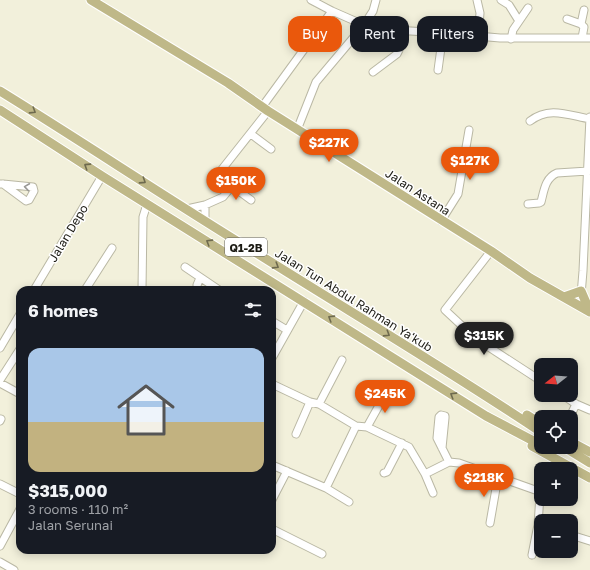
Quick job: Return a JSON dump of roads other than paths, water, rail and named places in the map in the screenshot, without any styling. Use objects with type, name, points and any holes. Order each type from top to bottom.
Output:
[{"type":"main road","name":"Jalan Astana","points":[[91,0],[224,81],[297,130],[530,278],[590,312]]},
{"type":"main road","name":"Jalan Tun Abdul Rahman Ya'kub","points":[[0,91],[97,151],[205,221],[493,400]]},
{"type":"main road","points":[[0,110],[102,176],[486,416],[534,441]]},
{"type":"main road","points":[[564,297],[581,291],[590,312]]},
{"type":"main road","points":[[493,400],[534,427]]},
{"type":"main road","name":"Q1-2B","points":[[493,400],[506,402],[534,420]]},
{"type":"main road","points":[[486,416],[498,427],[590,478]]},
{"type":"main road","points":[[578,446],[590,452]]},
{"type":"main road","points":[[557,454],[590,472]]},
{"type":"main road","points":[[575,454],[590,463]]},
{"type":"street","points":[[311,0],[350,19]]},
{"type":"street","points":[[370,16],[376,0]]},
{"type":"street","points":[[477,0],[480,16]]},
{"type":"street","points":[[501,0],[509,5],[519,21]]},
{"type":"street","points":[[511,39],[513,30],[528,8]]},
{"type":"street","points":[[581,24],[584,10]]},
{"type":"street","points":[[251,200],[232,186],[219,173],[251,134],[265,109],[332,11]]},
{"type":"street","points":[[567,19],[581,24],[584,27],[582,38]]},
{"type":"street","points":[[488,37],[511,39],[590,38]]},
{"type":"street","points":[[297,130],[316,82],[350,42]]},
{"type":"street","points":[[373,72],[398,52]]},
{"type":"street","points":[[438,70],[440,52]]},
{"type":"street","points":[[530,121],[540,115],[552,112],[590,118],[587,271],[581,291],[579,306]]},
{"type":"street","points":[[441,221],[458,194],[469,130]]},
{"type":"street","points":[[251,134],[271,149]]},
{"type":"street","points":[[528,204],[541,202],[548,178],[552,175],[557,173],[588,171]]},
{"type":"street","name":"Jalan Depo","points":[[36,286],[102,176]]},
{"type":"street","points":[[186,209],[205,205],[224,197],[232,186]]},
{"type":"street","points":[[142,286],[143,217],[147,204]]},
{"type":"street","points":[[205,205],[205,221]]},
{"type":"street","points":[[88,286],[112,248]]},
{"type":"street","points":[[491,252],[445,310],[475,338],[534,376]]},
{"type":"street","points":[[184,267],[213,286]]},
{"type":"street","points":[[197,286],[200,278]]},
{"type":"street","points":[[276,351],[304,301]]},
{"type":"street","points":[[0,348],[16,321]]},
{"type":"street","points":[[276,323],[287,330]]},
{"type":"street","points":[[0,380],[16,355]]},
{"type":"street","points":[[319,404],[342,360]]},
{"type":"street","points":[[0,384],[16,392]]},
{"type":"street","points":[[276,386],[310,402],[319,404],[356,426],[367,427],[402,443],[412,451],[425,474],[433,493]]},
{"type":"street","points":[[367,427],[386,393]]},
{"type":"street","points":[[296,434],[310,402]]},
{"type":"street","points":[[573,402],[590,410]]},
{"type":"street","points":[[573,410],[576,404]]},
{"type":"street","points":[[326,488],[356,426]]},
{"type":"street","points":[[384,473],[387,472],[402,443]]},
{"type":"street","points":[[442,448],[449,462]]},
{"type":"street","points":[[425,474],[449,462],[459,463],[538,491],[540,495],[539,514]]},
{"type":"street","points":[[276,467],[326,488],[349,502]]},
{"type":"street","points":[[276,492],[286,472]]},
{"type":"street","points":[[490,522],[498,477]]},
{"type":"street","points":[[0,484],[16,492]]},
{"type":"street","points":[[0,546],[16,516]]},
{"type":"street","points":[[276,531],[322,554]]},
{"type":"street","points":[[578,537],[590,541]]},
{"type":"street","points":[[532,555],[534,546]]},
{"type":"street","points":[[0,562],[14,570]]}]
